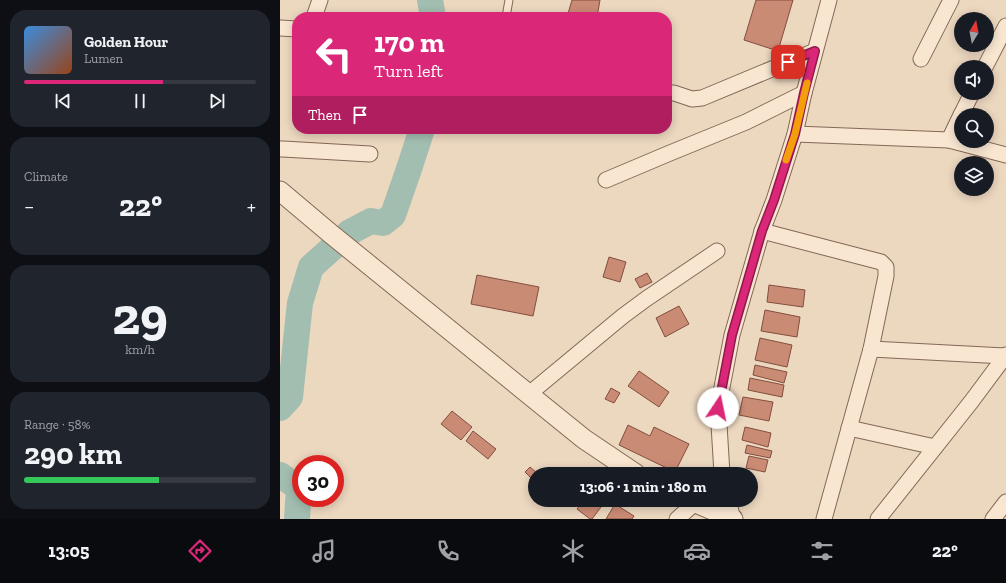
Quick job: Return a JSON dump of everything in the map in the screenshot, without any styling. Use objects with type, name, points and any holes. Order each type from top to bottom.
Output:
[{"type":"street","points":[[316,12],[320,0]]},
{"type":"street","points":[[722,467],[718,408],[732,335],[762,231],[774,200],[795,134],[804,93],[829,0]]},
{"type":"street","points":[[921,59],[951,0]]},
{"type":"street","points":[[989,60],[1006,26]]},
{"type":"street","points":[[280,28],[292,29]]},
{"type":"street","points":[[672,93],[692,99],[702,98],[815,51]]},
{"type":"street","points":[[606,180],[670,152],[746,122],[804,93]]},
{"type":"street","points":[[949,140],[954,130]]},
{"type":"street","points":[[795,134],[949,140],[1006,155]]},
{"type":"street","points":[[280,150],[370,154]]},
{"type":"street","points":[[280,191],[352,252],[584,438],[626,467]]},
{"type":"street","points":[[762,231],[881,262],[886,267],[886,276],[871,349],[824,519]]},
{"type":"street","points":[[529,394],[623,316],[717,251]]},
{"type":"street","points":[[871,349],[1006,356]]},
{"type":"street","points":[[878,519],[1006,356]]},
{"type":"street","points":[[849,428],[935,447]]},
{"type":"street","points":[[993,519],[1006,502]]},
{"type":"street","points":[[677,519],[688,507]]},
{"type":"street","points":[[704,507],[733,519]]},
{"type":"street","points":[[730,507],[733,519]]},
{"type":"lane","points":[[507,12],[509,0]]},
{"type":"building","points":[[572,0],[600,0],[598,12],[568,12]]},
{"type":"building","points":[[756,0],[793,0],[778,51],[744,40]]},
{"type":"building","points":[[609,257],[626,262],[620,282],[603,277]]},
{"type":"building","points":[[647,273],[652,282],[640,288],[635,279]]},
{"type":"building","points":[[477,275],[539,287],[533,316],[471,304]]},
{"type":"building","points":[[769,285],[805,290],[803,307],[767,302]]},
{"type":"building","points":[[679,306],[689,324],[665,337],[656,318]]},
{"type":"building","points":[[765,310],[800,317],[797,337],[761,331]]},
{"type":"building","points":[[760,338],[792,345],[787,367],[755,360]]},
{"type":"building","points":[[755,365],[787,372],[784,383],[753,375]]},
{"type":"building","points":[[639,371],[669,392],[659,407],[628,386]]},
{"type":"building","points":[[750,378],[784,385],[782,397],[748,390]]},
{"type":"building","points":[[611,388],[620,393],[614,403],[605,399]]},
{"type":"building","points":[[743,397],[773,402],[769,421],[739,415]]},
{"type":"building","points":[[452,411],[472,427],[461,440],[441,424]]},
{"type":"building","points":[[628,425],[650,436],[654,427],[689,444],[678,467],[665,467],[619,445]]},
{"type":"building","points":[[745,427],[771,433],[768,447],[742,440]]},
{"type":"building","points":[[473,431],[496,449],[488,459],[466,441]]},
{"type":"building","points":[[747,445],[772,451],[770,458],[745,453]]},
{"type":"building","points":[[749,456],[768,460],[765,472],[758,471],[758,467],[746,467]]},
{"type":"building","points":[[579,507],[601,507],[592,519],[577,509]]},
{"type":"building","points":[[613,507],[620,507],[634,516],[632,519],[606,519]]},
{"type":"waterway","points":[[430,0],[432,12]]},
{"type":"waterway","points":[[280,408],[290,397],[300,303],[311,267],[350,232],[371,221],[383,223],[393,215],[420,134]]},
{"type":"waterway","points":[[280,475],[299,488],[297,519]]},
{"type":"slow traffic","points":[[786,160],[795,134],[807,83]]},
{"type":"route","points":[[718,408],[732,335],[762,231],[774,200],[795,134],[815,51],[788,62]]}]
